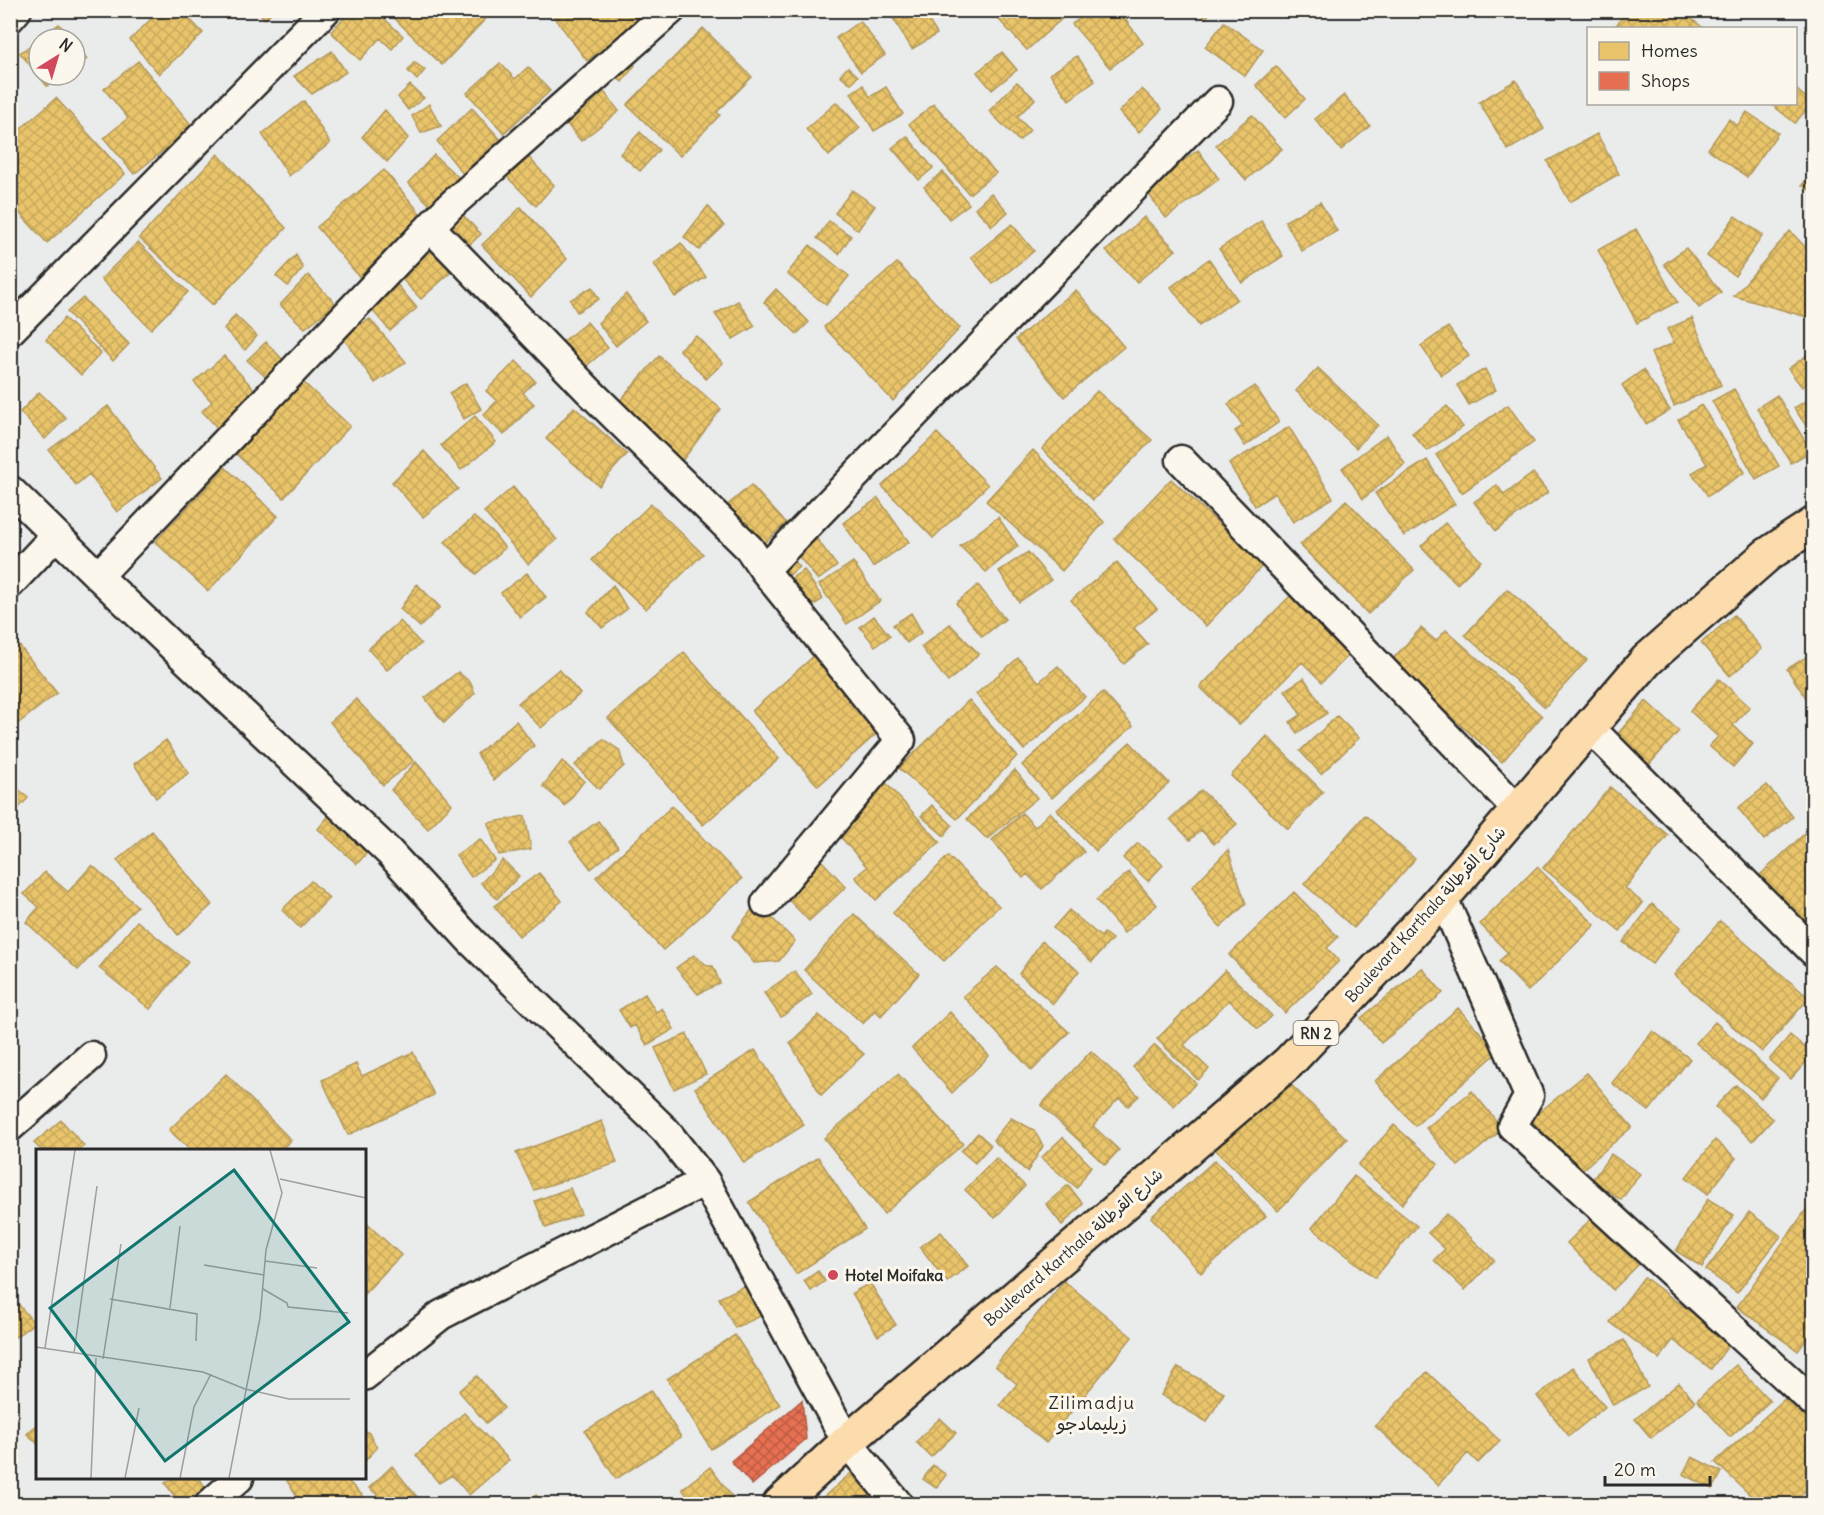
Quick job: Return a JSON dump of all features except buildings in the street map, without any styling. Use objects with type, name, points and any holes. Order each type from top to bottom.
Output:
[{"type":"main road","name":"Boulevard Karthala شارع القرطالة","points":[[780,1504],[847,1442],[1288,1063],[1443,898],[1647,660],[1767,555],[1814,524]]},
{"type":"street","points":[[10,18],[17,10]]},
{"type":"street","points":[[10,331],[326,10]]},
{"type":"street","points":[[98,576],[449,207],[670,10]]},
{"type":"street","points":[[764,570],[1218,101]]},
{"type":"street","points":[[430,227],[589,391],[749,548],[764,570],[902,740],[766,903]]},
{"type":"street","points":[[1180,460],[1518,810]]},
{"type":"street","points":[[10,490],[390,852],[472,942],[666,1131],[705,1181],[847,1442],[898,1504]]},
{"type":"street","points":[[10,584],[56,535]]},
{"type":"street","points":[[1589,727],[1814,952]]},
{"type":"street","points":[[1443,898],[1529,1096],[1512,1126],[1814,1403]]},
{"type":"street","points":[[10,1127],[91,1056]]},
{"type":"street","points":[[366,1374],[441,1315],[705,1181]]},
{"type":"street","points":[[210,1504],[238,1479]]},
{"type":"place","name":"Hotel Moifaka","points":[[833,1275]]},
{"type":"district","name":"Zilimadju زيليمادجو","points":[[1092,1412]]}]
